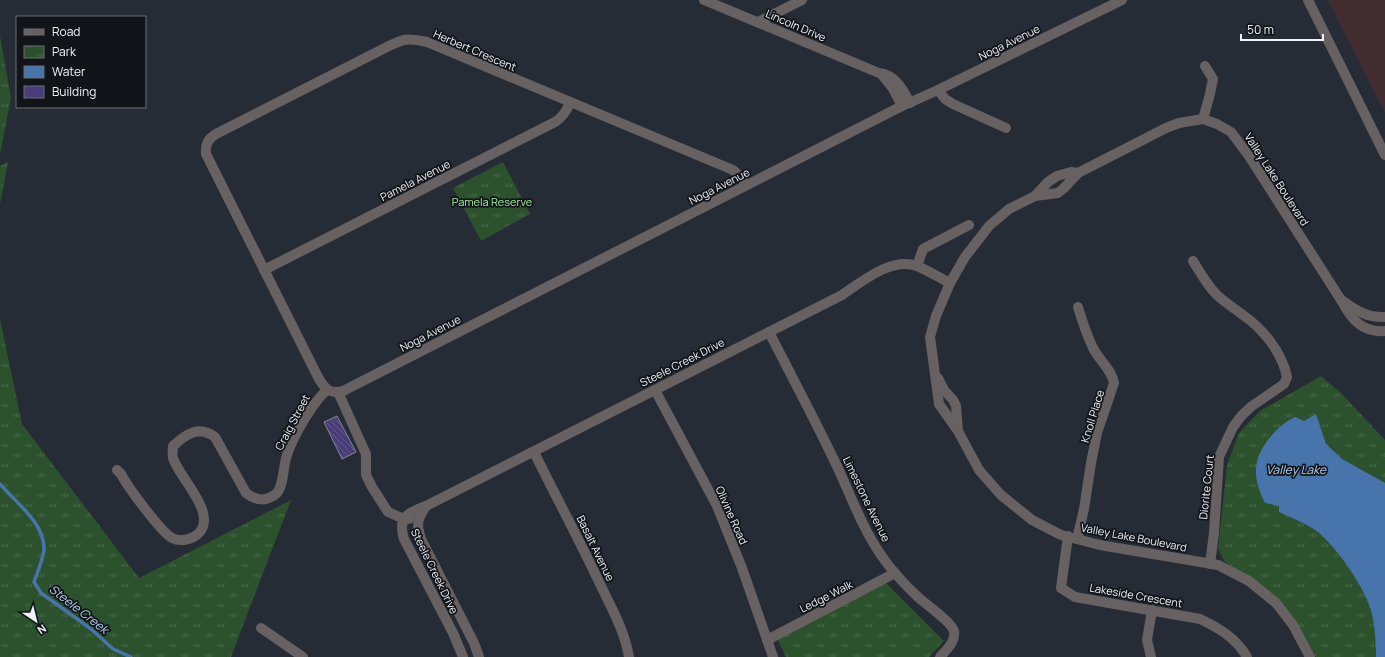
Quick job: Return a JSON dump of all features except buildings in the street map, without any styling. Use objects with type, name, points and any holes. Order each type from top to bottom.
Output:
[{"type":"street","name":"Lincoln Drive","points":[[704,0],[880,73],[891,76],[897,82],[906,105]]},
{"type":"street","points":[[758,22],[802,0]]},
{"type":"street","name":"Noga Avenue","points":[[338,392],[343,391],[906,105],[1122,0]]},
{"type":"street","points":[[1308,0],[1385,155]]},
{"type":"street","name":"Herbert Crescent","points":[[206,154],[207,143],[209,139],[216,134],[383,49],[402,40],[411,39],[427,42],[733,170],[747,185]]},
{"type":"street","points":[[1203,119],[1213,78],[1206,66]]},
{"type":"street","points":[[938,90],[945,99],[953,104],[1006,128]]},
{"type":"street","name":"Pamela Avenue","points":[[264,270],[555,122],[566,112],[570,103]]},
{"type":"street","name":"Valley Lake Boulevard","points":[[1310,657],[1293,625],[1276,603],[1249,581],[1218,566],[1210,564],[1100,545],[1061,534],[1032,520],[1001,495],[980,470],[958,431],[939,404],[930,337],[936,316],[950,283],[965,257],[989,226],[1009,209],[1035,196],[1058,193],[1078,173],[1166,128],[1179,123],[1203,119],[1231,132],[1249,156],[1350,315],[1360,326],[1379,332],[1385,331]]},
{"type":"street","name":"Craig Street","points":[[116,470],[166,534],[173,539],[181,541],[189,539],[196,536],[202,529],[204,518],[200,505],[172,458],[173,446],[182,438],[191,433],[200,431],[209,432],[215,437],[246,493],[252,498],[259,500],[268,498],[276,493],[281,487],[288,450],[319,397],[327,390],[324,388],[319,379],[206,154]]},
{"type":"street","name":"Valley Lake Boulevard","points":[[1035,196],[1048,182],[1057,176],[1071,172],[1078,173]]},
{"type":"street","points":[[917,266],[923,249],[968,225]]},
{"type":"street","name":"Diorite Court","points":[[1193,261],[1215,293],[1244,315],[1264,333],[1281,358],[1287,377],[1284,384],[1252,406],[1242,415],[1233,427],[1219,457],[1214,533],[1210,564]]},
{"type":"street","name":"Steele Creek Drive","points":[[463,657],[453,632],[401,531],[404,519],[409,512],[426,506],[534,452],[842,295],[878,272],[901,264],[917,266],[950,283]]},
{"type":"street","name":"Valley Lake Boulevard","points":[[1341,300],[1361,314],[1373,317],[1385,317]]},
{"type":"street","name":"Knoll Place","points":[[1073,538],[1084,509],[1097,433],[1114,383],[1109,371],[1093,348],[1078,307]]},
{"type":"street","name":"Limestone Avenue","points":[[769,332],[820,429],[868,533],[881,555],[918,598],[949,624],[953,630],[953,641],[940,657]]},
{"type":"street","name":"Valley Lake Boulevard","points":[[936,375],[944,390],[956,406],[958,431]]},
{"type":"street","points":[[327,390],[338,392],[366,454],[366,475],[388,512],[404,519],[418,519]]},
{"type":"street","name":"Olivine Road","points":[[655,390],[717,506],[742,568],[773,657]]},
{"type":"street","name":"Basalt Avenue","points":[[534,452],[574,528],[615,614],[624,636],[629,657]]},
{"type":"street","name":"Steele Creek Drive","points":[[426,506],[418,519],[417,528],[421,539],[474,643],[479,657]]},
{"type":"street","name":"Lakeside Crescent","points":[[1073,538],[1061,588],[1075,597],[1200,619],[1218,627],[1233,639],[1247,657]]},
{"type":"street","name":"Ledge Walk","points":[[767,640],[895,573]]},
{"type":"street","points":[[1151,657],[1147,640],[1152,610]]},
{"type":"street","points":[[260,628],[303,657]]},
{"type":"shaded area","points":[[1328,0],[1385,0],[1385,113]]},
{"type":"green space","points":[[0,36],[11,98],[0,155]]},
{"type":"green space","points":[[8,162],[0,204],[0,166]]},
{"type":"green space","name":"Pamela Reserve","points":[[503,162],[530,214],[481,241],[453,188]]},
{"type":"green space","points":[[0,319],[22,424],[139,578],[291,500],[231,657],[0,657]]},
{"type":"green space","points":[[1321,376],[1342,394],[1385,440],[1385,657],[1316,657],[1292,615],[1265,588],[1225,562],[1218,549],[1227,465],[1239,433],[1260,411]]},
{"type":"green space","points":[[881,578],[944,641],[929,657],[786,657],[775,634]]},
{"type":"green space","points":[[900,643],[915,657],[887,657]]},
{"type":"water","name":"Valley Lake","points":[[1316,414],[1326,444],[1342,459],[1385,483],[1385,657],[1376,657],[1376,640],[1369,604],[1358,582],[1334,548],[1318,532],[1279,512],[1279,506],[1265,503],[1258,485],[1256,476],[1257,460],[1271,436],[1282,425],[1295,417],[1304,421]]},
{"type":"waterway","name":"Steele Creek","points":[[0,484],[28,514],[39,530],[43,539],[44,552],[34,582],[41,593],[91,629],[113,649],[131,657]]}]
